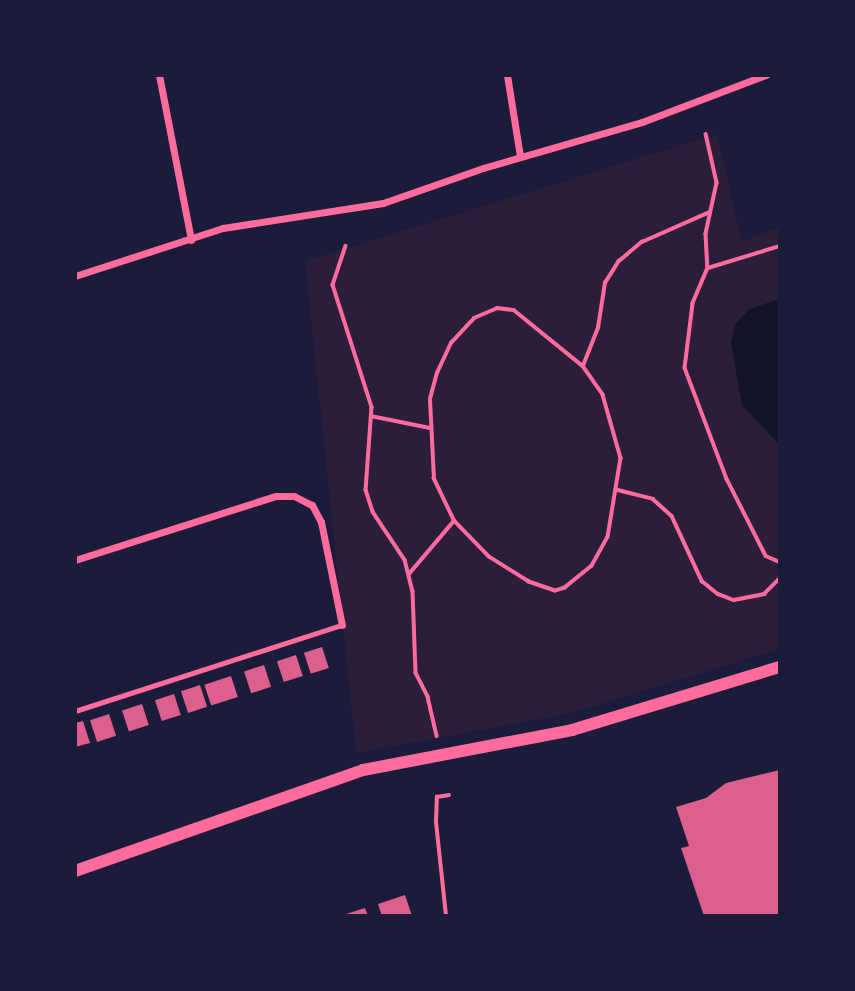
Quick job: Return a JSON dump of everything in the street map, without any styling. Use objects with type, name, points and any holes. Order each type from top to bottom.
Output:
[{"type":"street","points":[[159,75],[191,240]]},
{"type":"street","points":[[507,75],[520,156]]},
{"type":"street","points":[[75,276],[247,223],[330,215],[383,203],[520,156],[642,122],[766,75]]},
{"type":"street","points":[[75,560],[276,496],[294,496],[312,505],[321,522],[342,625]]},
{"type":"street","points":[[75,871],[363,770],[572,730],[780,667]]},
{"type":"lane","points":[[75,711],[342,625]]},
{"type":"path","points":[[706,134],[717,183],[710,212],[708,268],[693,304],[685,368],[727,479],[766,556],[780,562]]},
{"type":"path","points":[[583,366],[598,328],[605,283],[619,261],[642,242],[710,212]]},
{"type":"path","points":[[346,246],[333,285],[371,416],[366,490],[409,574],[416,673],[428,696],[438,736]]},
{"type":"path","points":[[708,268],[780,246]]},
{"type":"path","points":[[497,308],[514,310],[583,366],[603,395],[615,427],[621,458],[618,490],[608,537],[592,566],[565,588],[555,591],[528,582],[489,557],[454,521],[434,479],[429,428],[430,399],[452,342],[474,318],[497,308]]},
{"type":"path","points":[[371,416],[429,428]]},
{"type":"path","points":[[618,490],[653,499],[673,516],[702,581],[718,594],[734,600],[765,594],[780,578]]},
{"type":"path","points":[[409,574],[454,521]]},
{"type":"path","points":[[446,916],[436,822],[438,797],[449,795]]},
{"type":"shaded area","points":[[717,134],[742,242],[780,227],[780,649],[568,714],[356,753],[305,261]]},
{"type":"shaded area","points":[[780,299],[780,445],[742,405],[731,343],[735,325],[749,309]]},
{"type":"building","points":[[322,647],[329,668],[311,674],[304,653]]},
{"type":"building","points":[[296,655],[303,676],[284,682],[277,661]]},
{"type":"building","points":[[264,665],[271,687],[251,693],[244,671]]},
{"type":"building","points":[[231,676],[238,697],[211,706],[204,685]]},
{"type":"building","points":[[200,685],[207,707],[188,713],[181,691]]},
{"type":"building","points":[[174,694],[181,715],[162,721],[155,700]]},
{"type":"building","points":[[142,704],[149,725],[129,731],[122,710]]},
{"type":"building","points":[[109,714],[116,736],[97,742],[90,720]]},
{"type":"building","points":[[83,721],[90,743],[75,747],[75,723]]},
{"type":"building","points":[[780,770],[780,916],[704,916],[681,848],[689,846],[676,807],[706,798],[726,783]]},
{"type":"building","points":[[405,895],[412,916],[382,916],[378,904]]},
{"type":"building","points":[[365,908],[368,916],[343,916],[343,915]]}]
